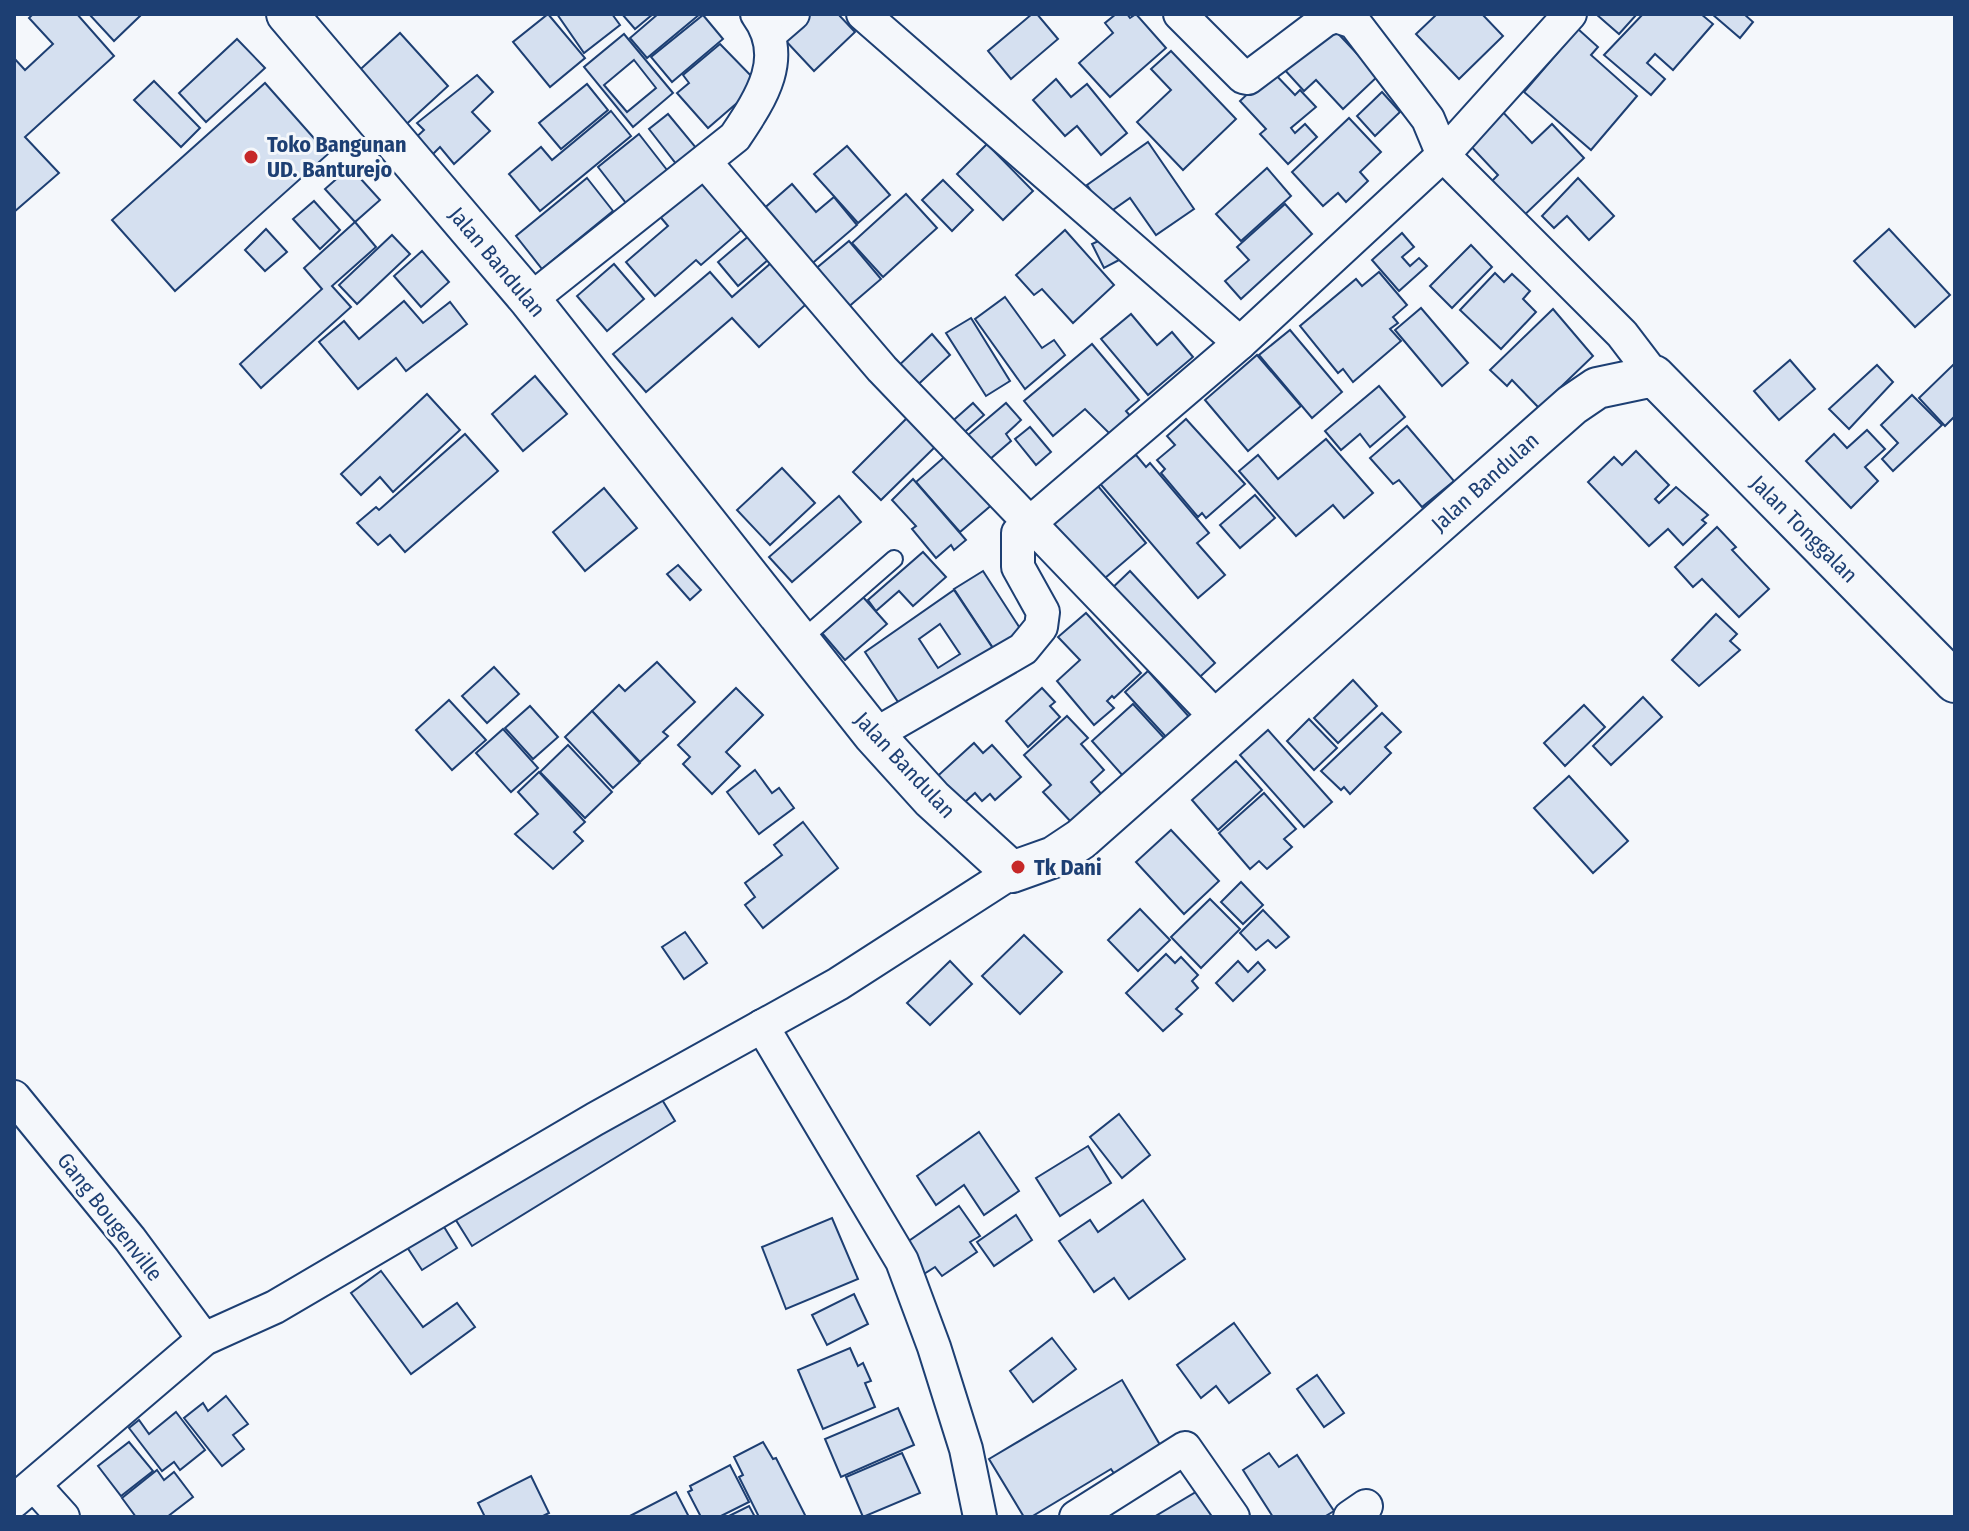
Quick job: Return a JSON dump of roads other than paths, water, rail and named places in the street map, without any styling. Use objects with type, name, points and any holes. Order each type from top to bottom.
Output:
[{"type":"street","name":"Jalan Bandulan","points":[[287,14],[530,300],[874,735],[932,799],[1012,872],[1054,857],[1081,839],[1572,405],[1597,388],[1654,376]]},
{"type":"street","points":[[863,14],[1240,343]]},
{"type":"street","points":[[1180,14],[1243,77],[1248,78],[1272,63],[1315,25],[1336,16],[1347,18],[1360,28],[1406,86],[1428,119],[1443,155],[1622,334],[1654,376]]},
{"type":"street","points":[[874,735],[1023,649],[1041,627],[1043,612],[1018,567],[1015,548],[1018,533],[1240,343],[1443,155],[1570,14]]},
{"type":"street","points":[[530,300],[735,137],[759,101],[771,63],[773,20]]},
{"type":"street","points":[[706,163],[882,369],[1217,718]]},
{"type":"street","name":"Jalan Tonggalan","points":[[1654,376],[1955,682]]},
{"type":"street","points":[[63,1517],[24,1494],[204,1339],[275,1307],[595,1119],[838,984],[1012,872]]},
{"type":"street","points":[[762,1026],[902,1261],[934,1347],[961,1434],[980,1517]]},
{"type":"street","name":"Gang Bougenville","points":[[14,1097],[130,1239],[204,1339]]},
{"type":"street","points":[[1076,1517],[1185,1448],[1233,1517]]},
{"type":"lane","points":[[799,642],[894,559]]},
{"type":"place","name":"Toko Bangunan UD. Banturejo","points":[[251,157]]},
{"type":"place","name":"Tk Dani","points":[[1018,867]]}]
